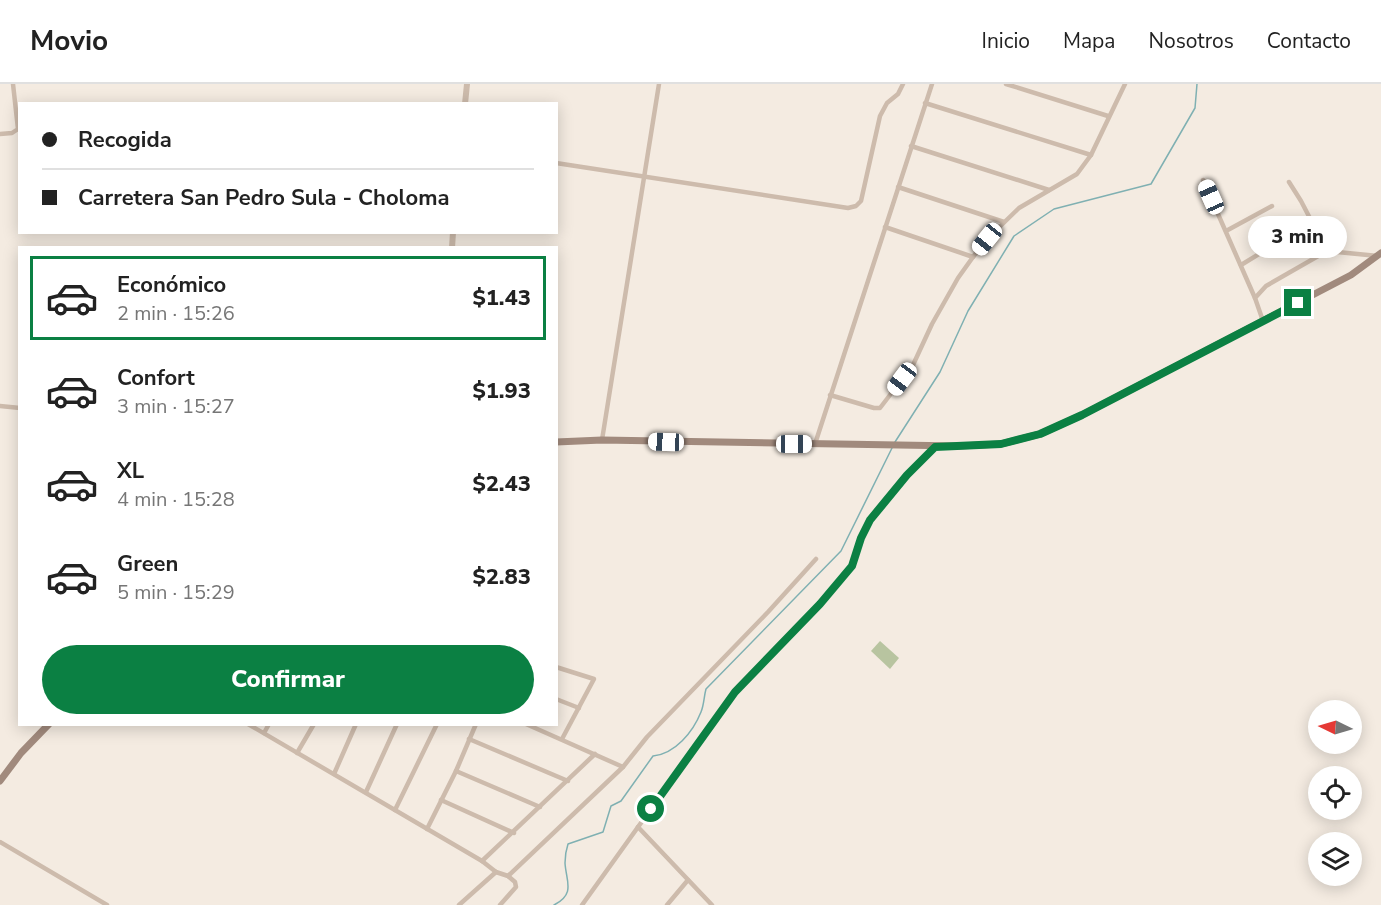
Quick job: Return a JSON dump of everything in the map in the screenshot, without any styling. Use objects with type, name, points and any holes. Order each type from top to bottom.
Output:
[{"type":"main road","points":[[558,442],[602,440],[900,447],[1001,444],[1040,434],[1082,415],[1351,275],[1379,254]]},
{"type":"main road","points":[[0,773],[41,726]]},
{"type":"main road","points":[[0,781],[21,753],[47,726]]},
{"type":"street","points":[[0,134],[12,133],[18,129],[13,84]]},
{"type":"street","points":[[465,102],[467,84]]},
{"type":"street","points":[[602,440],[659,84]]},
{"type":"street","points":[[558,163],[848,208],[856,206],[861,201],[880,116],[887,103],[898,94],[903,84]]},
{"type":"street","points":[[814,444],[932,84]]},
{"type":"street","points":[[1006,84],[1108,116]]},
{"type":"street","points":[[830,395],[880,408],[913,365],[958,278],[973,257],[1019,208],[1077,174],[1091,155],[1125,84]]},
{"type":"street","points":[[925,103],[1091,155]]},
{"type":"street","points":[[911,146],[1049,190]]},
{"type":"street","points":[[1203,180],[1241,264],[1263,321]]},
{"type":"street","points":[[1289,182],[1327,250]]},
{"type":"street","points":[[898,187],[1004,222]]},
{"type":"street","points":[[1226,231],[1272,206]]},
{"type":"street","points":[[885,227],[973,257]]},
{"type":"street","points":[[1241,264],[1277,243]]},
{"type":"street","points":[[1255,298],[1266,286],[1327,250],[1379,254]]},
{"type":"street","points":[[0,406],[18,408]]},
{"type":"street","points":[[582,905],[735,692],[820,604],[852,566],[861,538],[870,520],[907,475],[935,447]]},
{"type":"street","points":[[508,876],[623,767],[646,737],[768,612],[816,559]]},
{"type":"street","points":[[558,668],[594,679],[561,739]]},
{"type":"street","points":[[558,700],[579,708]]},
{"type":"street","points":[[252,726],[482,861],[496,872],[508,876],[515,882],[516,887],[500,905]]},
{"type":"street","points":[[264,733],[268,726]]},
{"type":"street","points":[[297,753],[313,726]]},
{"type":"street","points":[[334,774],[355,726]]},
{"type":"street","points":[[366,792],[396,726]]},
{"type":"street","points":[[395,810],[435,726]]},
{"type":"street","points":[[427,829],[475,726]]},
{"type":"street","points":[[531,726],[623,767]]},
{"type":"street","points":[[469,739],[568,781]]},
{"type":"street","points":[[482,861],[595,754]]},
{"type":"street","points":[[456,771],[540,807]]},
{"type":"street","points":[[441,801],[514,833]]},
{"type":"street","points":[[638,827],[712,905]]},
{"type":"street","points":[[0,843],[107,905]]},
{"type":"street","points":[[459,905],[496,872]]},
{"type":"street","points":[[668,905],[688,880]]},
{"type":"green space","points":[[880,641],[899,658],[890,669],[871,651]]},
{"type":"waterway","points":[[895,442],[940,372],[968,311],[1014,236],[1054,209],[1151,184],[1195,108],[1197,84]]},
{"type":"waterway","points":[[554,905],[561,901],[567,892],[565,863],[568,844],[603,832],[611,806],[621,801],[653,756],[669,751],[688,734],[701,712],[706,689],[841,551],[893,446]]},
{"type":"route","points":[[651,809],[735,692],[820,604],[852,566],[861,538],[870,520],[907,475],[935,447],[1001,444],[1040,434],[1082,415],[1298,303]]}]
